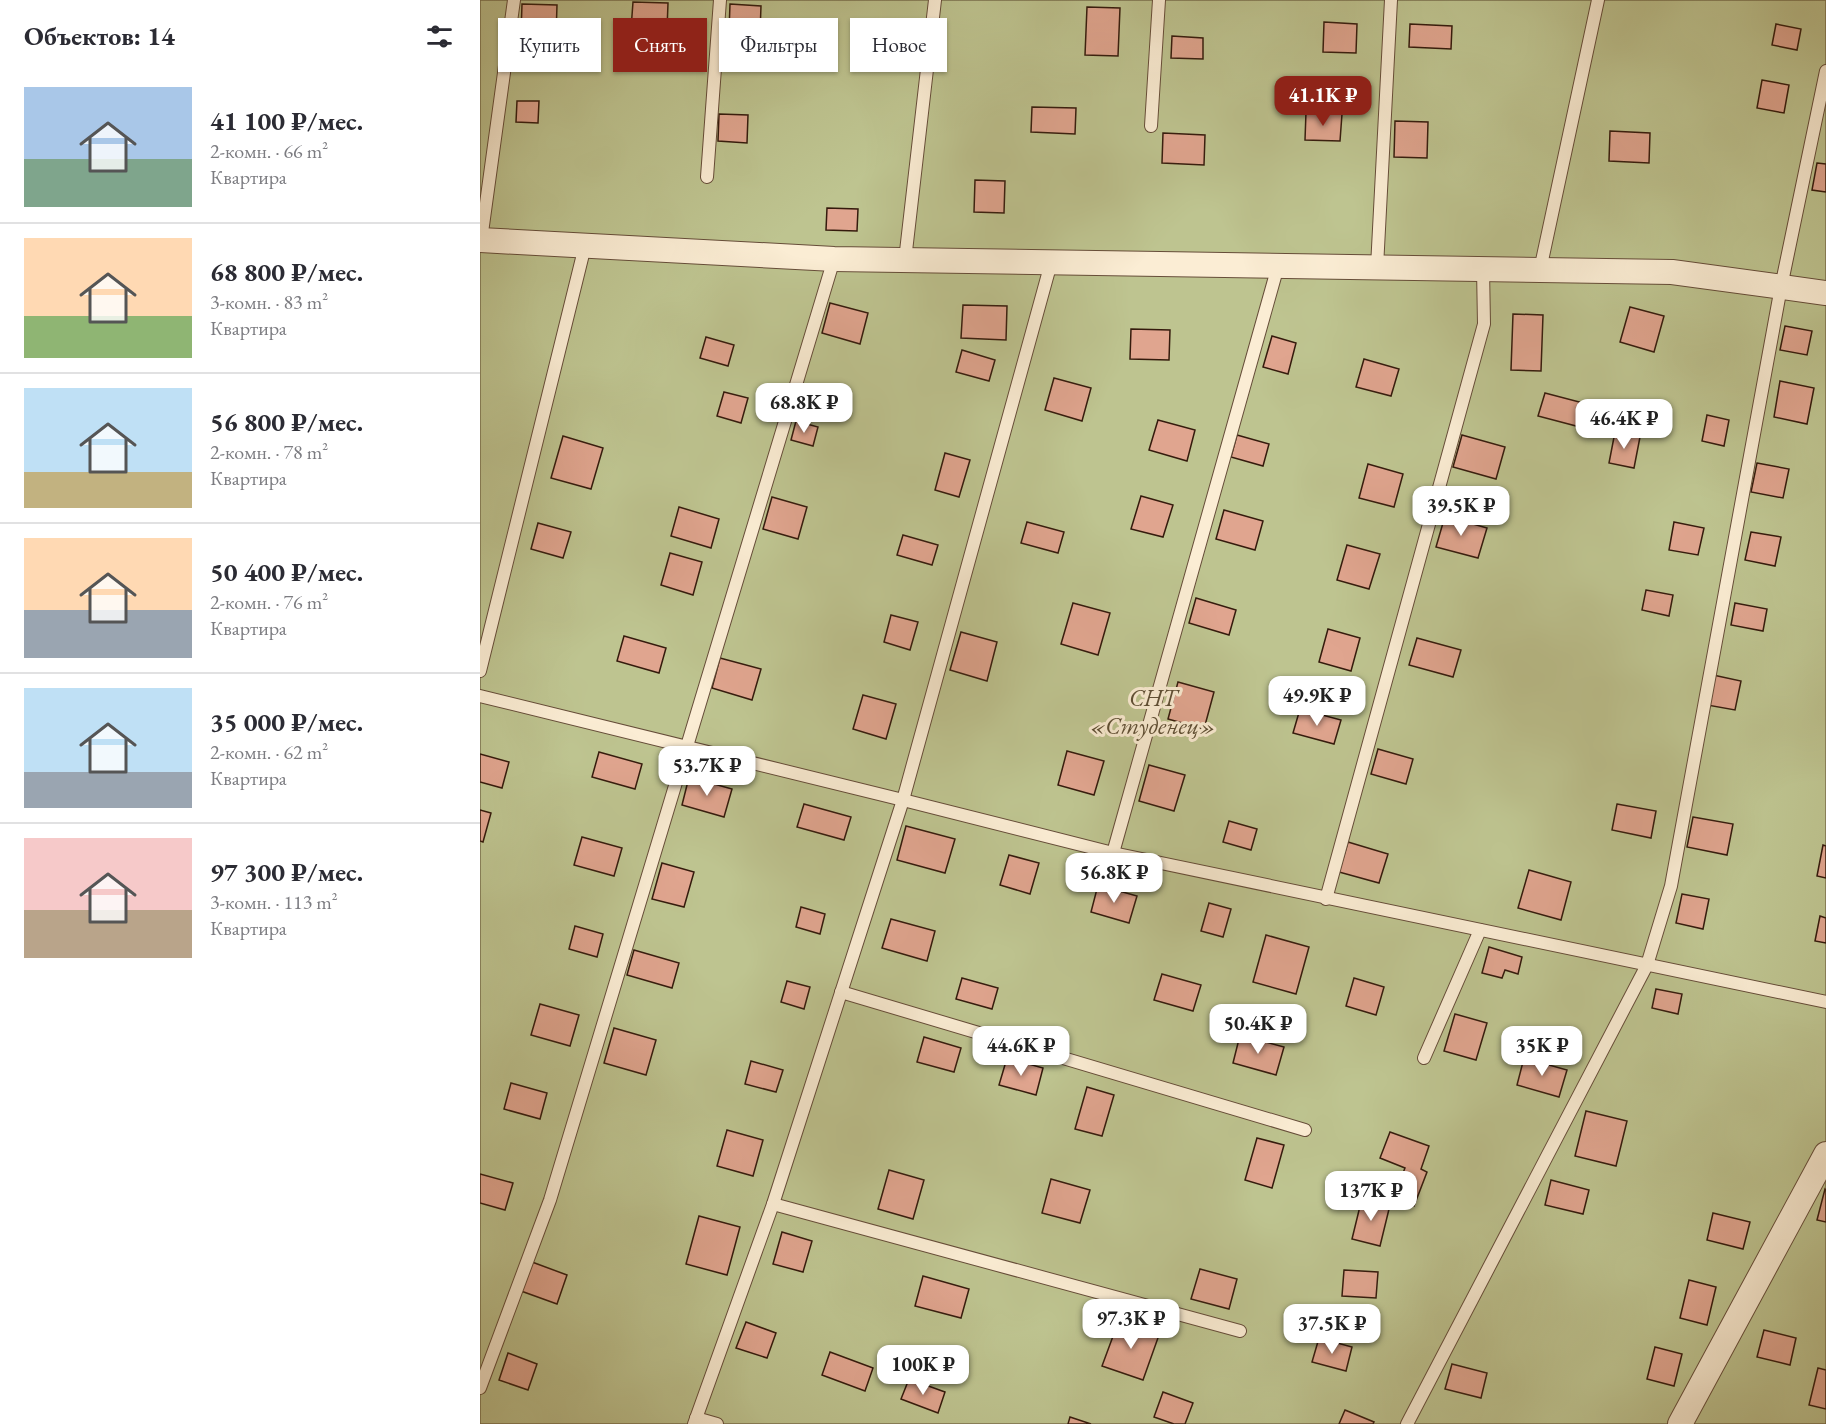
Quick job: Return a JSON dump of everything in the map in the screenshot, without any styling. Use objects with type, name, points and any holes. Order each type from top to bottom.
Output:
[{"type":"street","points":[[481,240],[834,260],[1672,272],[1826,293]]},
{"type":"street","points":[[1680,1424],[1826,1154]]},
{"type":"lane","points":[[481,240],[514,0]]},
{"type":"lane","points":[[707,177],[720,0]]},
{"type":"lane","points":[[905,260],[935,0]]},
{"type":"lane","points":[[1150,126],[1159,0]]},
{"type":"lane","points":[[1377,267],[1390,0]]},
{"type":"lane","points":[[1540,270],[1598,0]]},
{"type":"lane","points":[[1407,1424],[1647,965],[1671,886],[1781,287],[1826,71]]},
{"type":"lane","points":[[480,671],[585,246]]},
{"type":"lane","points":[[480,1388],[550,1200],[834,260]]},
{"type":"lane","points":[[717,1424],[695,1421],[773,1204],[903,800],[1051,263]]},
{"type":"lane","points":[[1113,854],[1278,266]]},
{"type":"lane","points":[[1326,899],[1484,324],[1483,269]]},
{"type":"lane","points":[[480,696],[1113,854],[1826,1002]]},
{"type":"lane","points":[[1424,1058],[1480,930]]},
{"type":"lane","points":[[841,992],[1305,1130]]},
{"type":"lane","points":[[773,1204],[1240,1331]]},
{"type":"green space","name":"СНТ «Студенец»","points":[[480,0],[1826,0],[1826,1424],[480,1424]]},
{"type":"building","points":[[633,2],[668,3],[667,18],[632,18]]},
{"type":"building","points":[[522,4],[557,5],[557,18],[522,18]]},
{"type":"building","points":[[730,4],[761,6],[761,18],[730,18]]},
{"type":"building","points":[[1087,7],[1120,8],[1118,56],[1085,55]]},
{"type":"building","points":[[1324,22],[1357,24],[1356,53],[1323,52]]},
{"type":"building","points":[[1410,24],[1452,26],[1451,49],[1409,47]]},
{"type":"building","points":[[1776,24],[1801,29],[1797,50],[1772,45]]},
{"type":"building","points":[[1172,36],[1203,38],[1203,59],[1171,58]]},
{"type":"building","points":[[1762,80],[1789,85],[1784,113],[1757,108]]},
{"type":"building","points":[[517,101],[539,101],[538,123],[516,122]]},
{"type":"building","points":[[1032,107],[1076,108],[1075,134],[1031,132]]},
{"type":"building","points":[[1306,112],[1342,114],[1340,141],[1305,140]]},
{"type":"building","points":[[719,114],[748,115],[747,143],[718,141]]},
{"type":"building","points":[[1395,121],[1428,122],[1427,158],[1394,157]]},
{"type":"building","points":[[1610,131],[1650,133],[1649,163],[1609,161]]},
{"type":"building","points":[[1163,133],[1205,135],[1204,165],[1162,163]]},
{"type":"building","points":[[1817,163],[1826,164],[1826,192],[1812,190]]},
{"type":"building","points":[[975,180],[1005,181],[1004,213],[974,212]]},
{"type":"building","points":[[827,208],[858,209],[857,231],[826,230]]},
{"type":"building","points":[[830,303],[868,313],[860,344],[822,333]]},
{"type":"building","points":[[963,305],[1007,306],[1006,340],[961,338]]},
{"type":"building","points":[[1630,307],[1664,316],[1654,352],[1620,342]]},
{"type":"building","points":[[1513,314],[1543,315],[1541,371],[1511,370]]},
{"type":"building","points":[[1785,326],[1812,331],[1807,355],[1780,350]]},
{"type":"building","points":[[1131,329],[1170,330],[1169,360],[1130,359]]},
{"type":"building","points":[[1272,336],[1296,343],[1288,374],[1263,367]]},
{"type":"building","points":[[706,337],[734,345],[728,366],[700,358]]},
{"type":"building","points":[[962,350],[995,360],[989,381],[956,372]]},
{"type":"building","points":[[1364,359],[1399,369],[1391,396],[1356,387]]},
{"type":"building","points":[[1054,378],[1091,388],[1082,421],[1045,410]]},
{"type":"building","points":[[1780,381],[1814,388],[1807,424],[1774,417]]},
{"type":"building","points":[[724,392],[748,398],[741,423],[717,416]]},
{"type":"building","points":[[1545,393],[1587,404],[1580,427],[1538,416]]},
{"type":"building","points":[[1707,415],[1729,420],[1724,446],[1702,441]]},
{"type":"building","points":[[1158,420],[1195,430],[1187,461],[1149,450]]},
{"type":"building","points":[[796,421],[818,427],[813,446],[791,440]]},
{"type":"building","points":[[1615,432],[1640,437],[1634,468],[1609,463]]},
{"type":"building","points":[[1237,435],[1269,444],[1263,466],[1231,457]]},
{"type":"building","points":[[1462,435],[1505,447],[1496,479],[1453,467]]},
{"type":"building","points":[[563,436],[603,448],[591,489],[551,478]]},
{"type":"building","points":[[945,453],[970,460],[959,497],[935,490]]},
{"type":"building","points":[[1757,463],[1789,469],[1783,498],[1751,492]]},
{"type":"building","points":[[1368,464],[1403,474],[1394,507],[1359,498]]},
{"type":"building","points":[[1141,496],[1173,505],[1163,537],[1131,529]]},
{"type":"building","points":[[772,497],[807,507],[798,539],[763,529]]},
{"type":"building","points":[[679,507],[719,519],[711,548],[671,536]]},
{"type":"building","points":[[1224,510],[1263,521],[1255,550],[1216,539]]},
{"type":"building","points":[[1445,516],[1487,528],[1478,558],[1436,547]]},
{"type":"building","points":[[1027,522],[1064,532],[1058,553],[1021,543]]},
{"type":"building","points":[[1674,522],[1704,528],[1698,555],[1669,550]]},
{"type":"building","points":[[538,523],[571,532],[563,558],[531,549]]},
{"type":"building","points":[[1751,532],[1781,537],[1775,566],[1745,560]]},
{"type":"building","points":[[903,535],[938,545],[932,565],[897,555]]},
{"type":"building","points":[[1347,545],[1380,554],[1369,589],[1337,580]]},
{"type":"building","points":[[670,553],[702,562],[693,595],[661,585]]},
{"type":"building","points":[[1646,590],[1673,595],[1669,616],[1642,610]]},
{"type":"building","points":[[1196,598],[1236,610],[1229,635],[1189,623]]},
{"type":"building","points":[[1073,603],[1110,613],[1098,655],[1061,644]]},
{"type":"building","points":[[1735,603],[1767,609],[1763,631],[1731,625]]},
{"type":"building","points":[[891,615],[918,622],[910,650],[884,642]]},
{"type":"building","points":[[1328,629],[1360,638],[1351,671],[1319,662]]},
{"type":"building","points":[[961,632],[997,642],[987,681],[950,670]]},
{"type":"building","points":[[624,636],[666,648],[659,673],[617,661]]},
{"type":"building","points":[[1417,638],[1461,650],[1453,677],[1409,665]]},
{"type":"building","points":[[720,658],[761,669],[752,700],[712,688]]},
{"type":"building","points":[[1713,675],[1741,681],[1735,710],[1707,705]]},
{"type":"building","points":[[1178,682],[1214,692],[1204,729],[1168,719]]},
{"type":"building","points":[[863,695],[896,704],[886,739],[853,729]]},
{"type":"building","points":[[1300,709],[1341,720],[1334,744],[1293,733]]},
{"type":"building","points":[[1378,749],[1413,759],[1406,784],[1371,774]]},
{"type":"building","points":[[1067,751],[1104,761],[1094,795],[1058,785]]},
{"type":"building","points":[[599,752],[642,764],[635,789],[592,777]]},
{"type":"building","points":[[480,754],[509,762],[502,788],[480,782]]},
{"type":"building","points":[[1149,765],[1185,775],[1174,811],[1139,801]]},
{"type":"building","points":[[689,777],[732,789],[724,817],[682,805]]},
{"type":"building","points":[[804,804],[851,817],[844,840],[797,827]]},
{"type":"building","points":[[1617,804],[1656,811],[1651,838],[1612,830]]},
{"type":"building","points":[[480,810],[491,813],[483,842],[480,841]]},
{"type":"building","points":[[1693,817],[1733,824],[1727,855],[1687,847]]},
{"type":"building","points":[[1229,821],[1257,829],[1251,850],[1223,842]]},
{"type":"building","points":[[906,826],[955,839],[945,873],[897,860]]},
{"type":"building","points":[[582,837],[622,848],[614,876],[574,865]]},
{"type":"building","points":[[1348,842],[1388,854],[1379,883],[1339,872]]},
{"type":"building","points":[[1823,845],[1826,846],[1826,878],[1817,876]]},
{"type":"building","points":[[1009,855],[1039,863],[1030,894],[1000,885]]},
{"type":"building","points":[[662,863],[694,872],[684,907],[652,899]]},
{"type":"building","points":[[1529,870],[1571,882],[1561,920],[1518,908]]},
{"type":"building","points":[[1098,885],[1137,896],[1129,923],[1091,912]]},
{"type":"building","points":[[1682,894],[1709,899],[1703,929],[1676,923]]},
{"type":"building","points":[[1209,903],[1231,909],[1223,937],[1201,931]]},
{"type":"building","points":[[801,907],[825,914],[820,934],[796,927]]},
{"type":"building","points":[[1820,916],[1826,918],[1826,943],[1815,941]]},
{"type":"building","points":[[891,919],[935,931],[927,961],[882,948]]},
{"type":"building","points":[[575,926],[603,934],[597,957],[569,949]]},
{"type":"building","points":[[1266,935],[1309,947],[1296,994],[1253,982]]},
{"type":"building","points":[[1489,947],[1522,957],[1518,974],[1505,970],[1502,978],[1482,973]]},
{"type":"building","points":[[634,950],[679,963],[672,988],[627,975]]},
{"type":"building","points":[[1162,974],[1201,985],[1193,1011],[1154,1000]]},
{"type":"building","points":[[962,978],[998,988],[992,1009],[956,999]]},
{"type":"building","points":[[1354,978],[1384,987],[1376,1015],[1346,1006]]},
{"type":"building","points":[[787,981],[810,987],[804,1009],[781,1002]]},
{"type":"building","points":[[1656,989],[1682,994],[1678,1014],[1652,1008]]},
{"type":"building","points":[[540,1004],[579,1015],[570,1046],[531,1035]]},
{"type":"building","points":[[1455,1014],[1487,1023],[1476,1060],[1444,1051]]},
{"type":"building","points":[[614,1028],[656,1040],[646,1075],[604,1063]]},
{"type":"building","points":[[1240,1035],[1284,1047],[1276,1075],[1233,1063]]},
{"type":"building","points":[[924,1037],[961,1048],[954,1072],[917,1062]]},
{"type":"building","points":[[1007,1058],[1043,1068],[1036,1095],[999,1085]]},
{"type":"building","points":[[1524,1058],[1567,1070],[1559,1097],[1517,1085]]},
{"type":"building","points":[[751,1061],[783,1070],[776,1092],[745,1084]]},
{"type":"building","points":[[511,1083],[547,1093],[540,1119],[504,1109]]},
{"type":"building","points":[[1087,1087],[1114,1095],[1102,1136],[1075,1129]]},
{"type":"building","points":[[1586,1111],[1627,1121],[1616,1166],[1575,1156]]},
{"type":"building","points":[[727,1130],[763,1140],[753,1176],[717,1166]]},
{"type":"building","points":[[1390,1132],[1429,1146],[1421,1169],[1427,1172],[1414,1206],[1393,1198],[1405,1168],[1380,1158]]},
{"type":"building","points":[[1257,1138],[1284,1145],[1272,1188],[1245,1180]]},
{"type":"building","points":[[889,1170],[924,1180],[913,1219],[878,1209]]},
{"type":"building","points":[[480,1174],[513,1183],[505,1210],[480,1203]]},
{"type":"building","points":[[1051,1179],[1090,1190],[1080,1223],[1042,1213]]},
{"type":"building","points":[[1551,1180],[1589,1190],[1583,1214],[1545,1205]]},
{"type":"building","points":[[1826,1190],[1826,1222],[1817,1220]]},
{"type":"building","points":[[1362,1198],[1390,1205],[1380,1246],[1352,1239]]},
{"type":"building","points":[[1713,1213],[1750,1222],[1743,1249],[1707,1240]]},
{"type":"building","points":[[699,1216],[740,1227],[727,1275],[686,1264]]},
{"type":"building","points":[[782,1232],[812,1241],[803,1272],[773,1264]]},
{"type":"building","points":[[532,1262],[567,1275],[557,1304],[521,1291]]},
{"type":"building","points":[[1200,1269],[1237,1279],[1229,1309],[1191,1299]]},
{"type":"building","points":[[1344,1270],[1378,1272],[1376,1298],[1342,1296]]},
{"type":"building","points":[[923,1276],[969,1289],[961,1318],[915,1306]]},
{"type":"building","points":[[1689,1280],[1716,1287],[1707,1325],[1680,1318]]},
{"type":"building","points":[[1119,1320],[1159,1335],[1143,1380],[1102,1366]]},
{"type":"building","points":[[746,1322],[776,1333],[767,1358],[736,1348]]},
{"type":"building","points":[[1764,1330],[1796,1338],[1790,1365],[1757,1357]]},
{"type":"building","points":[[1319,1338],[1352,1347],[1346,1371],[1312,1362]]},
{"type":"building","points":[[1655,1347],[1682,1354],[1674,1386],[1647,1379]]},
{"type":"building","points":[[830,1352],[873,1368],[865,1391],[822,1375]]},
{"type":"building","points":[[508,1353],[537,1364],[528,1390],[499,1380]]},
{"type":"building","points":[[1452,1364],[1487,1373],[1481,1398],[1445,1389]]},
{"type":"building","points":[[1818,1368],[1826,1370],[1826,1409],[1809,1405]]},
{"type":"building","points":[[909,1379],[945,1392],[938,1413],[901,1399]]},
{"type":"building","points":[[1163,1392],[1193,1403],[1185,1424],[1174,1424],[1154,1417]]},
{"type":"building","points":[[1345,1410],[1374,1422],[1373,1424],[1339,1424]]},
{"type":"building","points":[[1070,1417],[1091,1424],[1068,1424]]}]
